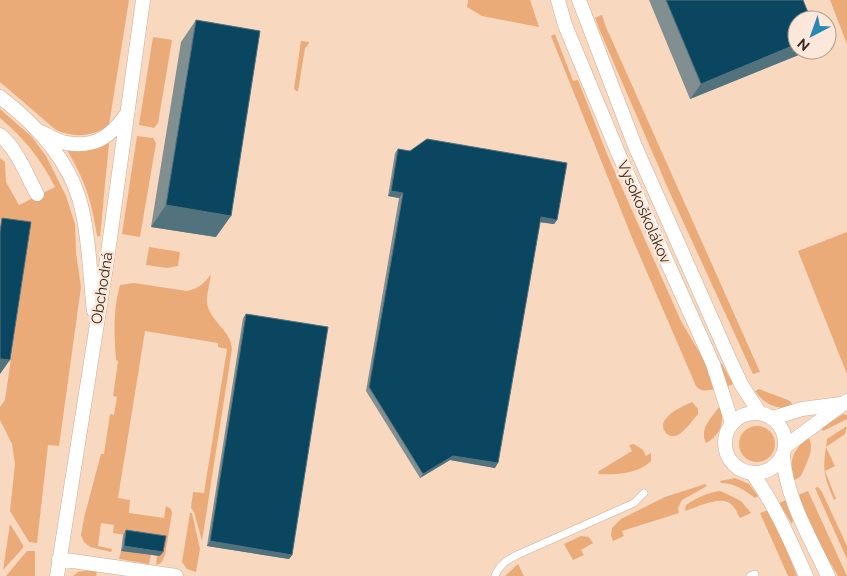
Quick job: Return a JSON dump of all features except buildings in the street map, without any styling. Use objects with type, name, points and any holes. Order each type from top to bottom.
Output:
[{"type":"street","name":"Obchodná","points":[[57,576],[106,267],[143,0]]},
{"type":"street","name":"Vysokoškolákov","points":[[558,0],[565,24],[619,155],[713,364],[732,423]]},
{"type":"street","name":"Vysokoškolákov","points":[[579,0],[635,146],[741,384],[758,412]]},
{"type":"street","points":[[0,97],[20,112],[40,132],[68,172],[79,196],[84,219],[96,327]]},
{"type":"street","points":[[40,132],[65,143],[86,144],[101,140],[116,128],[126,114]]},
{"type":"street","points":[[0,135],[5,139],[19,160],[37,194]]},
{"type":"street","points":[[773,418],[802,409],[844,403]]},
{"type":"street","points":[[828,576],[802,524],[784,471],[785,450],[785,435],[780,425],[773,418],[758,412],[749,413],[732,423],[727,431],[725,441],[727,454],[735,466],[752,473],[766,471],[778,463],[785,450],[844,403]]},
{"type":"street","points":[[752,473],[768,496],[806,576]]},
{"type":"street","points":[[59,559],[176,576]]},
{"type":"lane","points":[[495,576],[504,562],[634,503],[644,493]]},
{"type":"shaded area","points":[[0,0],[129,0],[109,125],[90,134],[76,135],[63,133],[56,130],[0,82]]},
{"type":"shaded area","points":[[468,0],[530,0],[539,27],[482,16],[467,7]]},
{"type":"shaded area","points":[[830,0],[847,0],[847,44],[837,18],[837,10],[834,10]]},
{"type":"shaded area","points":[[602,15],[760,372],[753,374],[670,193],[595,18]]},
{"type":"shaded area","points":[[555,34],[573,81],[578,80],[607,154],[681,321],[708,367],[716,389],[702,390],[696,386],[633,240],[551,36]]},
{"type":"shaded area","points":[[153,37],[172,40],[158,123],[154,128],[139,125]]},
{"type":"shaded area","points":[[301,41],[309,42],[305,48],[298,91],[296,91],[294,89]]},
{"type":"shaded area","points":[[0,109],[32,137],[46,156],[66,196],[75,224],[76,253],[81,287],[59,446],[48,445],[37,543],[29,542],[10,511],[15,464],[12,444],[0,420],[0,407],[5,400],[24,269],[0,245],[0,158],[5,162],[6,182],[19,205],[55,187],[44,167],[31,150],[17,133],[0,118]]},
{"type":"shaded area","points":[[137,136],[153,138],[156,143],[140,237],[122,234]]},
{"type":"shaded area","points":[[109,143],[100,237],[97,236],[86,190],[66,148],[98,148]]},
{"type":"shaded area","points":[[847,232],[847,374],[798,251]]},
{"type":"shaded area","points":[[149,247],[180,252],[178,266],[167,268],[146,265]]},
{"type":"shaded area","points":[[211,274],[207,298],[208,308],[228,336],[232,349],[202,541],[194,512],[191,508],[193,492],[204,493],[227,349],[218,347],[218,343],[145,331],[118,498],[130,500],[129,513],[164,518],[166,506],[171,509],[172,513],[165,555],[161,563],[156,565],[157,556],[160,556],[163,541],[113,533],[114,525],[101,523],[98,546],[112,549],[111,552],[90,547],[84,542],[81,535],[101,454],[104,454],[110,414],[114,415],[117,397],[113,396],[118,361],[116,360],[115,341],[116,304],[120,285],[134,283],[187,291],[201,285]]},
{"type":"shaded area","points":[[719,363],[722,364],[733,384],[726,387]]},
{"type":"shaded area","points":[[759,389],[788,400],[793,406],[782,408],[767,403],[755,391]]},
{"type":"shaded area","points":[[692,402],[698,409],[698,414],[678,435],[668,435],[663,426],[665,420],[674,411]]},
{"type":"shaded area","points":[[720,406],[722,423],[715,436],[706,443],[704,438],[705,428]]},
{"type":"shaded area","points":[[843,414],[847,415],[847,419],[823,431],[821,428]]},
{"type":"shaded area","points":[[757,426],[770,431],[775,444],[770,457],[757,462],[744,457],[739,444],[744,431]]},
{"type":"shaded area","points":[[847,426],[845,434],[826,447],[827,439]]},
{"type":"shaded area","points":[[808,437],[811,446],[810,455],[802,474],[793,481],[793,457]]},
{"type":"shaded area","points":[[634,444],[643,450],[646,456],[651,453],[651,461],[640,469],[633,471],[619,474],[598,474],[599,471],[632,451],[629,445]]},
{"type":"shaded area","points":[[826,447],[835,466],[825,471],[836,499],[834,500],[827,483],[824,470]]},
{"type":"shaded area","points":[[735,478],[749,484],[758,496],[755,498],[731,484],[721,483],[720,481]]},
{"type":"shaded area","points":[[705,484],[707,486],[682,500],[678,508],[679,513],[622,531],[624,536],[613,541],[611,535],[612,528],[621,519],[665,497]]},
{"type":"shaded area","points":[[818,487],[847,546],[847,559],[815,488]]},
{"type":"shaded area","points":[[721,491],[741,501],[751,513],[740,518],[733,506],[721,501],[715,501],[685,511],[686,505],[694,500],[707,494]]},
{"type":"shaded area","points":[[808,491],[847,576],[838,576],[807,523],[798,495]]},
{"type":"shaded area","points":[[786,500],[793,520],[792,524],[779,503]]},
{"type":"shaded area","points":[[768,510],[777,526],[797,576],[788,576],[760,513]]},
{"type":"shaded area","points":[[190,513],[192,513],[200,549],[196,572],[187,569],[182,562]]},
{"type":"shaded area","points":[[10,524],[23,548],[3,570]]},
{"type":"shaded area","points":[[581,536],[589,537],[593,543],[581,550],[584,555],[573,560],[564,544]]},
{"type":"shaded area","points":[[27,551],[35,551],[35,576],[6,576]]},
{"type":"shaded area","points":[[121,551],[151,555],[149,564],[119,559]]},
{"type":"shaded area","points":[[518,564],[524,576],[505,576]]},
{"type":"shaded area","points":[[97,571],[96,576],[73,576],[78,572]]}]
